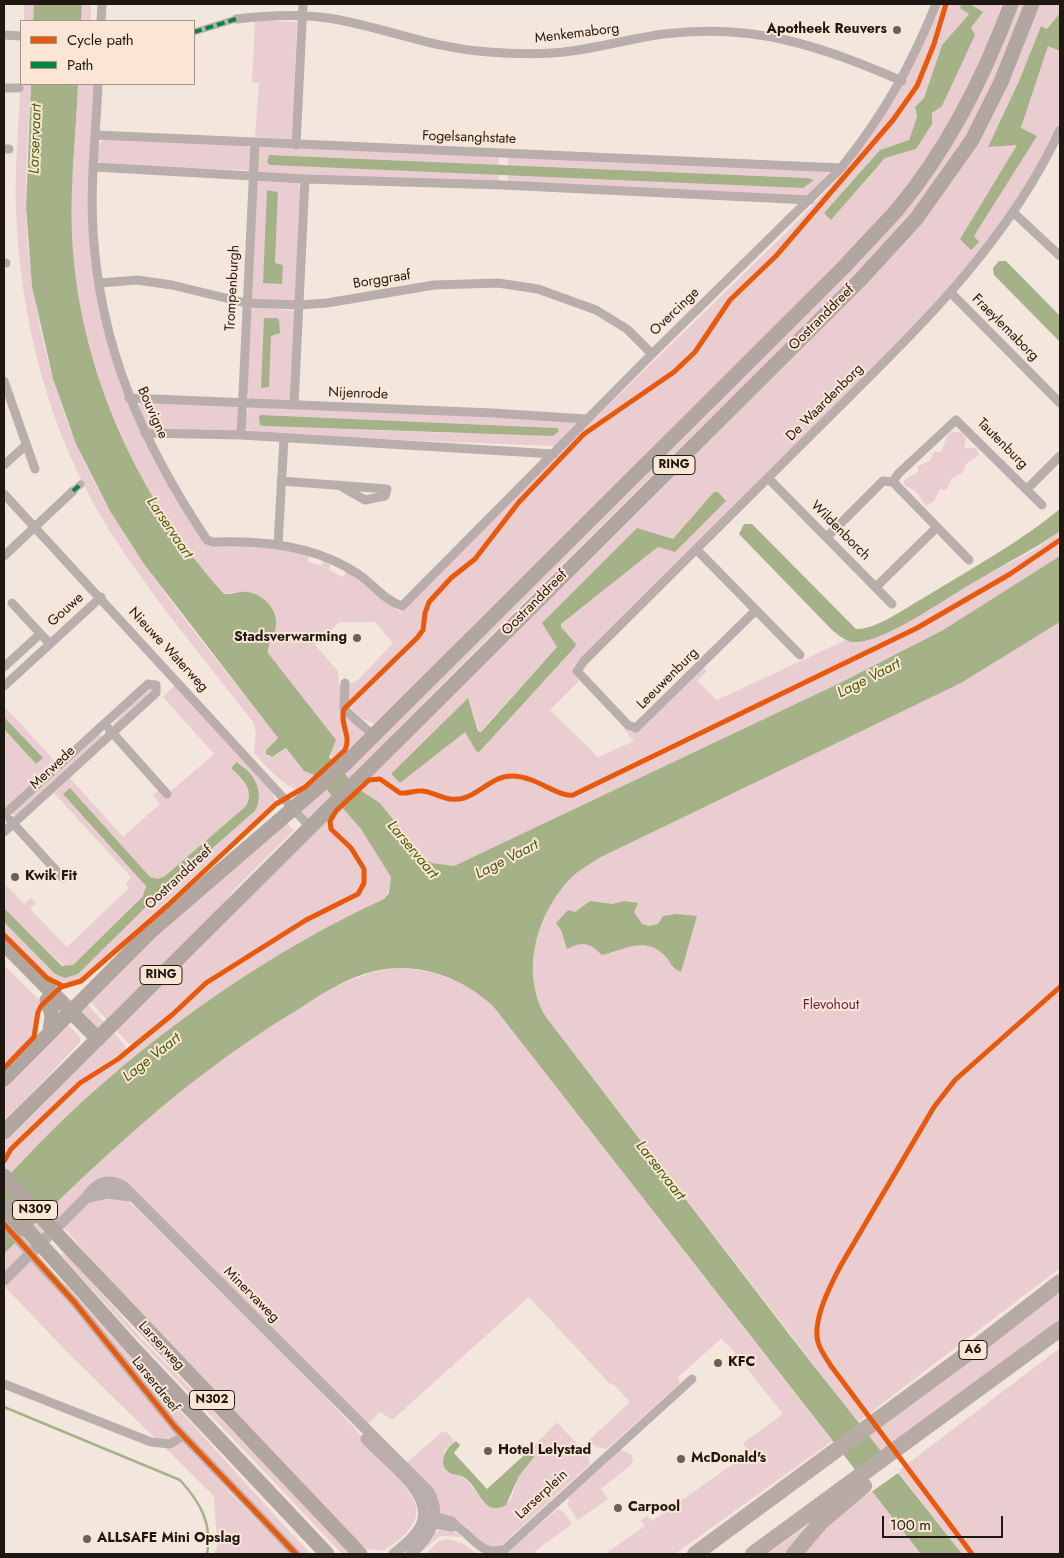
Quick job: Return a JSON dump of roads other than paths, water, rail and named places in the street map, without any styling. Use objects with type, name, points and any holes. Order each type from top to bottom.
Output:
[{"type":"highway","name":"A6","points":[[695,1554],[1060,1282]]},
{"type":"highway","name":"A6","points":[[753,1554],[844,1495],[908,1446],[923,1429],[1060,1329]]},
{"type":"highway","name":"A6","points":[[794,1554],[844,1495]]},
{"type":"main road","name":"Oostranddreef","points":[[999,32],[1006,4]]},
{"type":"main road","name":"Oostranddreef","points":[[4,1079],[84,997],[186,900],[316,791],[374,736],[845,266],[897,209],[951,133],[1011,4]]},
{"type":"main road","name":"Oostranddreef","points":[[4,1132],[860,280],[916,219],[972,140],[996,92],[1018,38],[1027,4]]},
{"type":"main road","name":"Oostranddreef","points":[[1018,38],[1023,31],[1032,4]]},
{"type":"main road","points":[[4,944],[51,998],[95,1042]]},
{"type":"main road","points":[[4,958],[51,998],[84,997]]},
{"type":"main road","points":[[50,1032],[52,1016],[51,998]]},
{"type":"main road","name":"N309","points":[[4,1176],[66,1244]]},
{"type":"main road","name":"Larserdreef","points":[[4,1204],[48,1263]]},
{"type":"main road","name":"Larserweg","points":[[66,1244],[360,1554]]},
{"type":"main road","name":"Larserweg","points":[[48,1263],[134,1349],[327,1554]]},
{"type":"street","points":[[101,20],[102,4]]},
{"type":"street","points":[[296,145],[302,4]]},
{"type":"street","name":"Overcinge","points":[[392,602],[402,606],[652,354],[841,168],[868,135],[902,81],[936,4]]},
{"type":"street","name":"Menkemaborg","points":[[195,32],[236,19],[271,14],[302,15],[348,21],[440,46],[502,53],[541,54],[569,52],[663,34],[695,32],[761,35],[818,47],[902,81]]},
{"type":"street","points":[[4,35],[20,36]]},
{"type":"street","name":"Bouvigne","points":[[98,85],[93,229],[100,283],[116,357],[129,398],[169,481],[207,540],[213,542],[246,541],[278,545],[308,553],[358,574],[392,602]]},
{"type":"street","points":[[4,88],[19,88]]},
{"type":"street","name":"De Waardenborg","points":[[577,670],[951,293],[1014,213],[1060,130]]},
{"type":"street","name":"Fogelsanghstate","points":[[96,135],[841,168]]},
{"type":"street","name":"Trompenburgh","points":[[241,435],[255,143]]},
{"type":"street","points":[[94,167],[305,179],[502,185],[810,200]]},
{"type":"street","points":[[294,405],[305,179]]},
{"type":"street","points":[[1014,213],[1060,256]]},
{"type":"street","name":"Borggraaf","points":[[100,283],[137,280],[172,285],[246,303],[298,305],[434,285],[498,283],[514,285],[564,297],[596,310],[627,330],[652,354]]},
{"type":"street","name":"Fraeylemaborg","points":[[951,293],[1060,403]]},
{"type":"street","points":[[4,381],[34,469]]},
{"type":"street","name":"Nijenrode","points":[[129,398],[493,413],[586,420]]},
{"type":"street","name":"Tautenburg","points":[[827,537],[883,482],[893,482],[949,424],[956,420],[1042,505]]},
{"type":"street","points":[[145,433],[241,435],[554,454]]},
{"type":"street","points":[[278,545],[284,438]]},
{"type":"street","points":[[4,465],[25,446]]},
{"type":"street","name":"Tautenburg","points":[[1027,489],[1060,456]]},
{"type":"street","name":"Wildenborch","points":[[768,478],[892,604]]},
{"type":"street","points":[[281,481],[339,485]]},
{"type":"street","points":[[893,482],[969,560]]},
{"type":"street","points":[[4,556],[73,490],[82,484]]},
{"type":"street","name":"Nieuwe Waterweg","points":[[4,494],[101,597],[310,827]]},
{"type":"street","points":[[876,587],[936,528]]},
{"type":"street","points":[[696,549],[800,654]]},
{"type":"street","name":"Gouwe","points":[[4,686],[101,597]]},
{"type":"street","name":"Gouwe","points":[[12,603],[50,644]]},
{"type":"street","name":"Leeuwenburg","points":[[577,670],[581,677],[628,724],[636,728],[756,610]]},
{"type":"street","name":"Gouwe","points":[[4,667],[40,634]]},
{"type":"street","points":[[345,683],[344,709],[374,736]]},
{"type":"street","name":"Merwede","points":[[4,832],[13,824],[112,733],[156,693],[156,685],[148,684],[4,815],[13,824],[63,878]]},
{"type":"street","points":[[104,724],[167,794]]},
{"type":"street","name":"Minervaweg","points":[[4,1280],[86,1198],[108,1193],[130,1196],[350,1415]]},
{"type":"street","name":"Larserdreef","points":[[4,1224],[48,1263],[183,1436],[296,1554]]},
{"type":"street","name":"Larserplein","points":[[424,1519],[452,1527],[455,1525],[485,1551],[495,1552],[505,1549],[692,1379]]},
{"type":"street","points":[[4,1384],[151,1442],[166,1444],[183,1436]]},
{"type":"street","points":[[350,1415],[350,1419],[368,1441],[419,1494],[424,1506],[424,1519],[415,1534],[394,1554]]},
{"type":"street","points":[[350,1415],[354,1416],[429,1492],[435,1507],[435,1521],[426,1538],[411,1554]]},
{"type":"water","points":[[34,4],[82,4],[81,20],[33,20]]},
{"type":"water","points":[[961,4],[970,4],[983,12],[971,28],[975,35],[942,106],[932,113],[932,124],[916,149],[885,158],[831,220],[824,213],[880,150],[909,140],[917,117],[915,107],[924,98],[942,45],[969,14],[960,8]]},
{"type":"water","points":[[1060,13],[1060,51],[1048,46],[1021,128],[1037,136],[974,236],[979,242],[971,250],[960,239],[1017,145],[988,147],[1019,81],[1041,26],[1047,29]]},
{"type":"water","points":[[31,85],[78,85],[72,178],[72,235],[77,284],[86,333],[100,381],[118,428],[139,473],[164,516],[224,594],[244,592],[260,596],[274,611],[276,624],[268,647],[268,653],[336,740],[329,757],[360,790],[380,803],[425,859],[432,863],[454,866],[842,682],[943,630],[1060,556],[1060,622],[961,683],[597,859],[572,877],[549,907],[541,925],[533,962],[534,981],[538,999],[546,1017],[792,1338],[962,1554],[921,1554],[493,1006],[467,987],[438,974],[423,970],[391,968],[364,974],[323,994],[254,1038],[215,1065],[142,1124],[4,1254],[4,1180],[81,1102],[159,1037],[231,985],[307,938],[384,899],[389,893],[391,877],[361,829],[314,775],[304,771],[286,748],[272,757],[266,754],[266,750],[278,738],[144,564],[110,511],[76,444],[53,379],[32,286],[26,207]]},
{"type":"water","points":[[269,155],[807,178],[814,180],[803,188],[270,165],[267,162]]},
{"type":"water","points":[[267,190],[278,192],[275,263],[283,265],[282,284],[263,283]]},
{"type":"water","points":[[999,261],[1006,261],[1060,316],[1060,342],[994,275],[993,268]]},
{"type":"water","points":[[264,318],[277,318],[279,320],[280,333],[271,336],[269,387],[261,388]]},
{"type":"water","points":[[259,416],[557,428],[559,431],[553,436],[264,426],[260,425]]},
{"type":"water","points":[[714,492],[718,492],[726,501],[675,552],[658,547],[561,624],[561,627],[576,644],[575,647],[479,752],[476,751],[465,732],[400,783],[391,774],[468,698],[478,731],[481,732],[557,647],[542,623],[637,528],[673,539]]},
{"type":"water","points":[[1060,509],[1060,531],[1051,538],[888,633],[859,642],[848,641],[832,630],[739,534],[744,524],[752,524],[856,629],[873,626],[901,612],[1011,544]]},
{"type":"water","points":[[4,717],[43,758],[36,764],[4,729]]},
{"type":"water","points":[[237,762],[254,779],[258,789],[259,800],[255,811],[152,901],[78,974],[65,978],[55,974],[4,922],[4,908],[62,966],[73,965],[143,896],[146,886],[63,794],[70,788],[150,877],[158,879],[165,876],[246,806],[249,795],[248,790],[243,780],[231,768]]},
{"type":"water","points":[[590,901],[612,904],[624,901],[638,903],[634,912],[642,924],[649,926],[658,924],[663,916],[676,914],[697,916],[681,972],[662,953],[648,946],[633,946],[602,955],[586,944],[567,949],[561,930],[556,923],[568,910],[575,912]]},
{"type":"water","points":[[456,1441],[460,1445],[454,1453],[487,1489],[532,1448],[534,1457],[519,1476],[506,1505],[492,1508],[487,1505],[465,1478],[450,1473],[446,1469],[443,1461],[444,1456],[449,1447]]},
{"type":"waterway","points":[[4,1407],[180,1480],[194,1497],[203,1514],[208,1533],[207,1554]]},
{"type":"place","name":"Apotheek Reuvers","points":[[897,30]]},
{"type":"place","name":"Stadsverwarming","points":[[357,638]]},
{"type":"place","name":"Kwik Fit","points":[[15,877]]},
{"type":"place","name":"KFC","points":[[718,1363]]},
{"type":"place","name":"Hotel Lelystad","points":[[488,1451]]},
{"type":"place","name":"McDonald's","points":[[681,1459]]},
{"type":"place","name":"Carpool","points":[[618,1508]]},
{"type":"place","name":"ALLSAFE Mini Opslag","points":[[87,1539]]},
{"type":"water label","name":"Larservaart","points":[[36,139]]},
{"type":"water label","name":"Larservaart","points":[[169,528]]},
{"type":"water label","name":"Lage Vaart","points":[[869,679]]},
{"type":"water label","name":"Larservaart","points":[[412,850]]},
{"type":"water label","name":"Lage Vaart","points":[[507,860]]},
{"type":"water label","name":"Lage Vaart","points":[[152,1058]]},
{"type":"water label","name":"Larservaart","points":[[660,1171]]},
{"type":"park label","name":"Flevohout","points":[[831,1006]]}]
